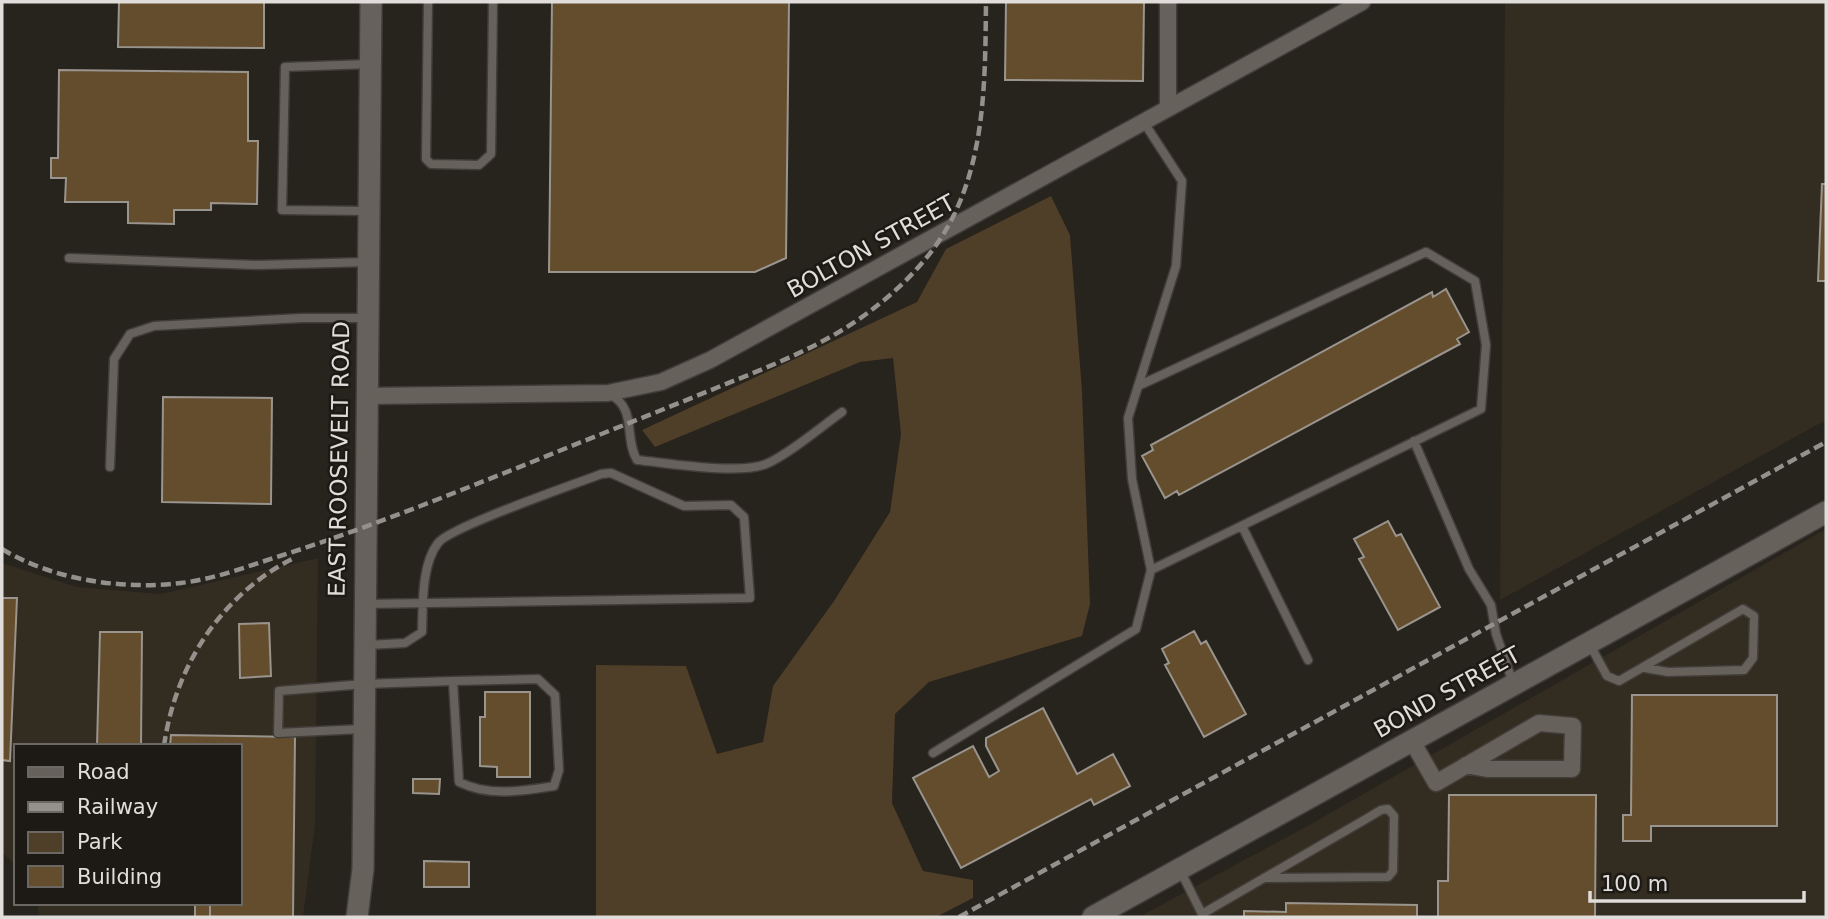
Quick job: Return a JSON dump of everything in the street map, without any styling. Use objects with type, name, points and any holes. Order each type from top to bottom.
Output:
[{"type":"main road","name":"EAST ROOSEVELT ROAD","points":[[356,917],[363,869],[365,396],[371,2]]},
{"type":"main road","name":"BOND STREET","points":[[1093,917],[1826,512]]},
{"type":"street","points":[[1168,2],[1168,107]]},
{"type":"street","name":"BOLTON STREET","points":[[365,396],[608,393],[662,382],[710,360],[1362,2]]},
{"type":"street","points":[[1412,741],[1436,783],[1466,765],[1539,723],[1573,726],[1572,769],[1487,769],[1466,765]]},
{"type":"lane","points":[[428,2],[426,159],[431,164],[479,165],[491,154],[493,2]]},
{"type":"lane","points":[[369,211],[282,210],[285,67],[370,64]]},
{"type":"lane","points":[[933,753],[1136,629],[1151,570],[1131,467],[1128,418],[1176,266],[1182,181],[1143,121]]},
{"type":"lane","points":[[1138,386],[1426,252],[1475,281],[1486,345],[1480,409],[1151,570]]},
{"type":"lane","points":[[69,258],[258,265],[368,262]]},
{"type":"lane","points":[[110,467],[114,359],[130,334],[154,326],[302,318],[367,318]]},
{"type":"lane","points":[[608,393],[626,410],[632,451],[637,460],[685,465],[748,467],[766,464],[842,412]]},
{"type":"lane","points":[[1413,442],[1469,569],[1491,605],[1496,634],[1514,685]]},
{"type":"lane","points":[[364,604],[423,605],[750,598],[747,532],[739,510],[731,505],[684,506],[611,473],[582,481],[447,533],[430,558],[423,605],[422,632],[413,641],[364,645]]},
{"type":"lane","points":[[1242,526],[1308,660]]},
{"type":"lane","points":[[1588,643],[1607,676],[1619,681],[1743,609],[1754,616],[1753,658],[1744,670],[1668,672],[1645,668]]},
{"type":"lane","points":[[363,729],[278,733],[279,691],[364,684],[453,681],[538,679],[555,695],[559,770],[554,786],[514,793],[471,788],[459,782],[453,681]]},
{"type":"lane","points":[[1180,870],[1203,915],[1264,878],[1381,810],[1388,809],[1394,816],[1394,871],[1388,877],[1264,878]]},
{"type":"shaded area","points":[[1505,2],[1826,2],[1826,420],[1500,600]]},
{"type":"shaded area","points":[[1826,529],[1826,917],[1139,917],[1311,824]]},
{"type":"shaded area","points":[[318,558],[315,825],[303,917],[40,917],[37,905],[242,905],[242,744],[14,744],[14,864],[2,852],[2,563],[77,587],[161,594]]},
{"type":"green space","points":[[1051,196],[1070,235],[1082,391],[1090,604],[1082,636],[929,682],[895,714],[892,803],[923,871],[973,880],[973,898],[936,917],[596,917],[596,665],[686,666],[717,754],[763,742],[773,686],[834,601],[890,512],[901,434],[893,358],[860,362],[655,447],[642,430],[917,302],[946,249]]},
{"type":"building","points":[[119,2],[264,2],[264,48],[118,47]]},
{"type":"building","points":[[552,2],[789,2],[786,258],[755,272],[549,272]]},
{"type":"building","points":[[1006,2],[1144,2],[1143,81],[1005,80]]},
{"type":"building","points":[[59,70],[248,72],[248,141],[258,141],[257,204],[211,203],[211,210],[174,210],[174,224],[128,223],[128,202],[65,202],[66,178],[51,178],[51,158],[58,158]]},
{"type":"building","points":[[1822,184],[1826,184],[1826,281],[1818,281]]},
{"type":"building","points":[[1446,289],[1469,332],[1457,339],[1460,344],[1179,495],[1177,491],[1165,498],[1142,456],[1153,450],[1151,445],[1432,292],[1433,297]]},
{"type":"building","points":[[163,397],[272,398],[271,504],[162,502]]},
{"type":"building","points":[[1388,521],[1396,536],[1401,534],[1440,607],[1398,630],[1359,559],[1364,557],[1354,539]]},
{"type":"building","points":[[2,598],[17,598],[10,761],[2,760]]},
{"type":"building","points":[[269,623],[271,676],[240,678],[239,624]]},
{"type":"building","points":[[1194,631],[1201,644],[1206,641],[1246,714],[1204,737],[1165,665],[1169,663],[1162,649]]},
{"type":"building","points":[[100,632],[142,632],[141,744],[97,744]]},
{"type":"building","points":[[485,692],[530,692],[530,777],[497,777],[497,767],[480,766],[480,717],[485,717]]},
{"type":"building","points":[[1632,695],[1777,695],[1777,826],[1651,826],[1651,841],[1623,841],[1623,815],[1631,815]]},
{"type":"building","points":[[1043,708],[1077,774],[1113,754],[1130,786],[1094,805],[1091,799],[961,868],[913,778],[973,746],[989,777],[999,771],[986,746],[986,738]]},
{"type":"building","points":[[171,735],[295,737],[293,917],[210,917],[210,905],[242,905],[242,744],[170,744]]},
{"type":"building","points":[[413,779],[440,779],[439,794],[413,793]]},
{"type":"building","points":[[1449,795],[1596,795],[1595,917],[1438,917],[1438,881],[1448,881]]},
{"type":"building","points":[[424,861],[469,862],[469,887],[424,887]]},
{"type":"building","points":[[1286,903],[1417,905],[1417,917],[1244,917],[1244,911],[1286,912]]},
{"type":"building","points":[[195,905],[210,905],[210,917],[195,917]]},
{"type":"railway","points":[[2,549],[22,560],[65,575],[112,583],[158,585],[219,575],[344,535],[438,499],[747,375],[839,332],[904,283],[943,235],[959,204],[978,139],[985,71],[986,2]]},
{"type":"railway","points":[[959,917],[1826,442]]},
{"type":"railway","points":[[164,744],[179,689],[190,662],[205,637],[243,593],[266,574],[292,559]]}]
